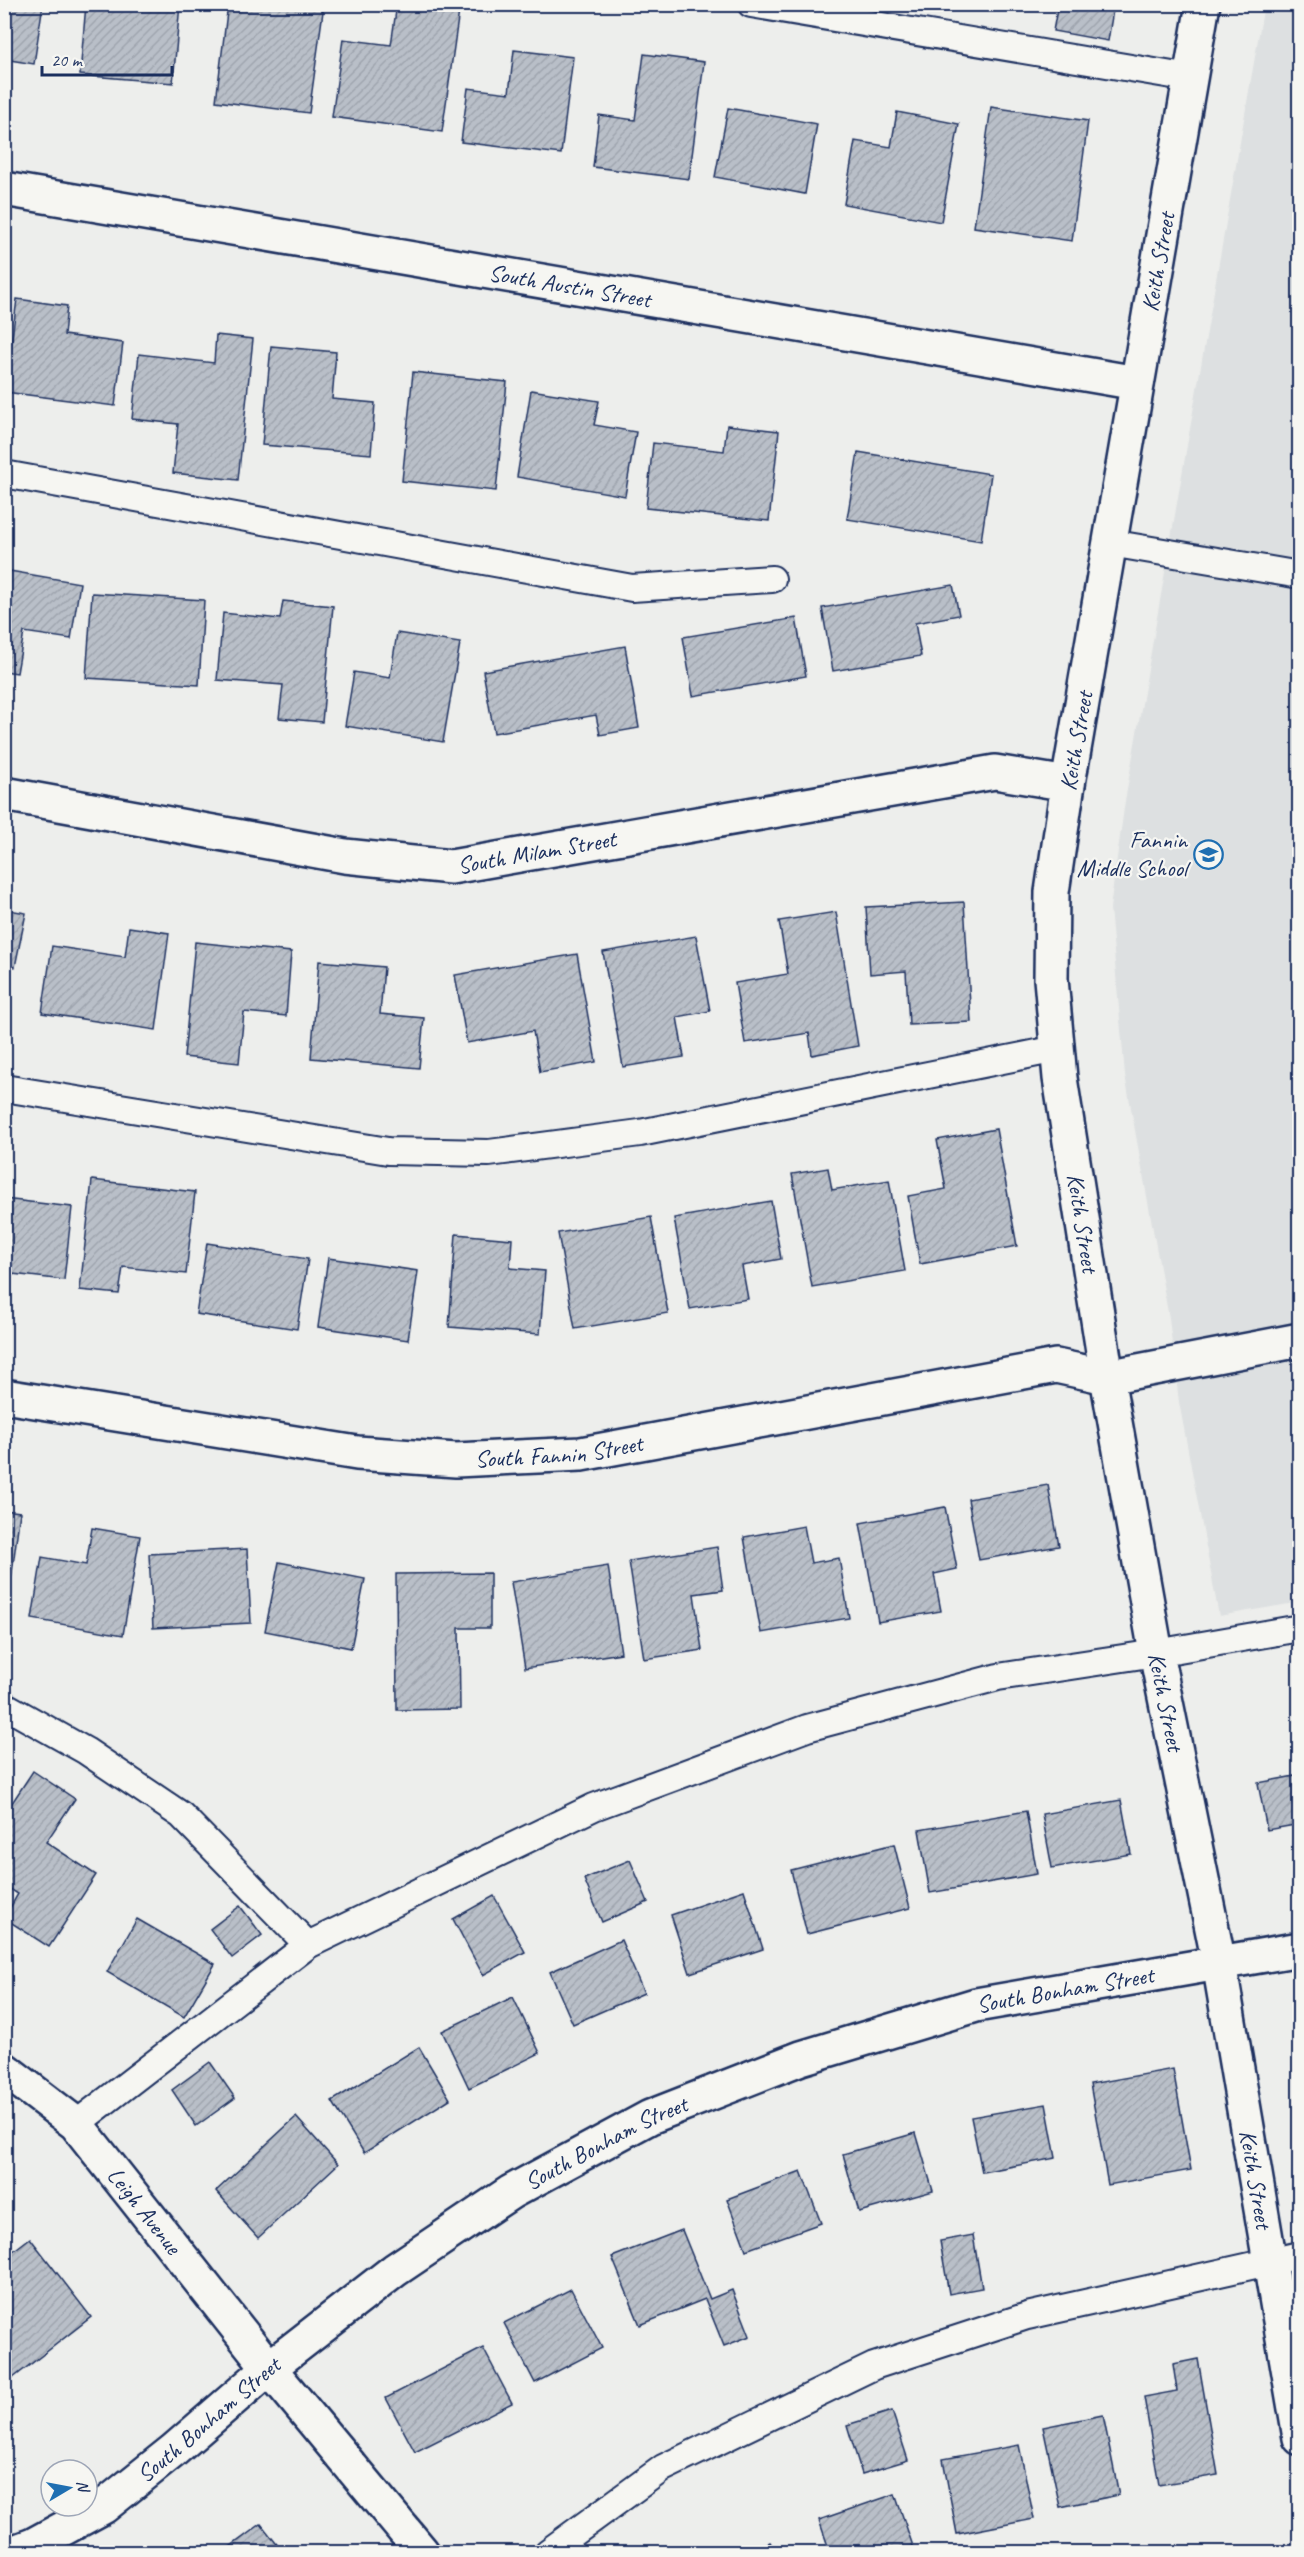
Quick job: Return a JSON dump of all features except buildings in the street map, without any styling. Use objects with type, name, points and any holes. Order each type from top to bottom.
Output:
[{"type":"street","name":"Keith Street","points":[[1203,4],[1068,784],[1052,892],[1051,979],[1057,1049],[1107,1377],[1156,1653],[1219,1963],[1284,2258],[1299,2438]]},
{"type":"street","name":"South Austin Street","points":[[4,189],[1137,383]]},
{"type":"street","name":"South Milam Street","points":[[4,794],[345,856],[451,867],[995,772],[1068,784]]},
{"type":"street","points":[[1107,1377],[1299,1340]]},
{"type":"street","name":"South Fannin Street","points":[[4,1396],[357,1453],[456,1460],[581,1454],[1056,1365],[1107,1377]]},
{"type":"street","name":"South Bonham Street","points":[[14,2553],[104,2507],[269,2368],[395,2270],[512,2192],[650,2117],[801,2058],[976,2005],[1299,1949]]},
{"type":"street","name":"Leigh Avenue","points":[[4,2069],[76,2124],[269,2368],[422,2553]]},
{"type":"lane","points":[[751,4],[1190,78]]},
{"type":"lane","points":[[4,474],[632,588],[772,579]]},
{"type":"lane","points":[[1110,543],[1299,575]]},
{"type":"lane","points":[[4,1088],[388,1151],[489,1153],[640,1133],[1057,1049]]},
{"type":"lane","points":[[76,2124],[308,1945],[594,1807],[807,1728],[998,1677],[1299,1628]]},
{"type":"lane","points":[[4,1705],[86,1750],[182,1815],[308,1945]]},
{"type":"lane","points":[[548,2553],[663,2468],[874,2366],[1027,2316],[1284,2258]]},
{"type":"shaded area","name":"Fannin Middle School","points":[[1264,5],[1299,5],[1300,1602],[1219,1616],[1179,1402],[1169,1318],[1125,1075],[1110,908],[1125,801]]},
{"type":"place","name":"Fannin Middle School","points":[[1208,854]]}]
